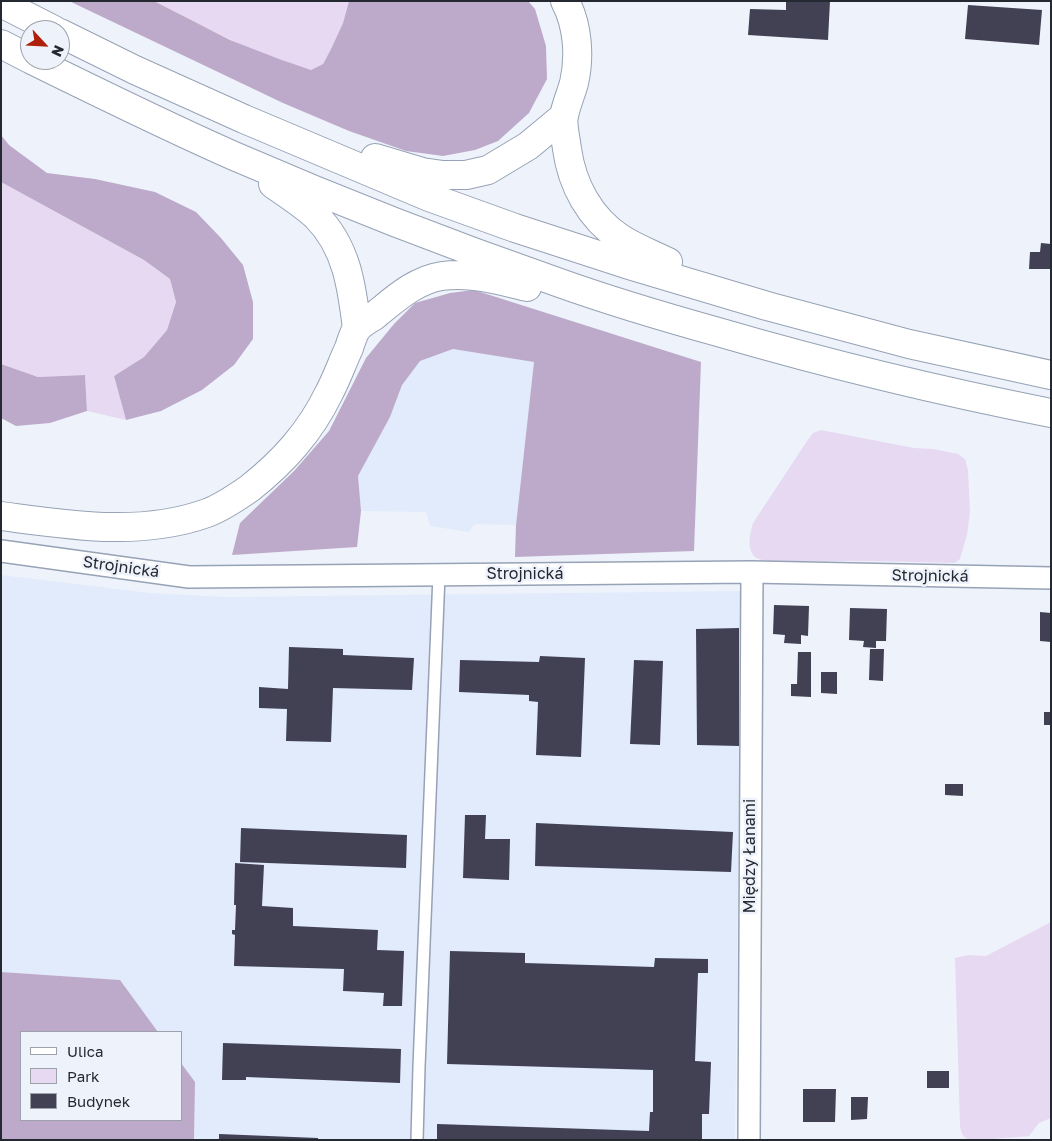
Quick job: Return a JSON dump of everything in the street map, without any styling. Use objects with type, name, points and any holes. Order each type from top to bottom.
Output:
[{"type":"highway","points":[[565,1],[574,24],[577,63],[574,81],[563,117],[572,172],[587,205],[601,223],[632,246],[767,306]]},
{"type":"highway","points":[[1,2],[35,20]]},
{"type":"highway","points":[[70,38],[135,70],[244,119],[429,197],[516,228],[626,264],[767,306],[910,344],[1051,375]]},
{"type":"highway","points":[[1,44],[20,54]]},
{"type":"highway","points":[[53,70],[233,155],[449,243],[559,283],[783,351],[896,380],[1051,413]]},
{"type":"highway","points":[[244,119],[422,172],[443,175],[466,175],[488,170],[528,146],[563,117]]},
{"type":"highway","points":[[233,155],[316,216],[329,231],[347,268],[352,288],[357,329]]},
{"type":"highway","points":[[1,516],[82,526],[136,527],[176,522],[224,505],[266,475],[291,452],[313,424],[330,393],[357,329],[420,282],[440,276],[459,274],[478,276],[670,318]]},
{"type":"street","name":"Strojnická","points":[[1,551],[189,577],[752,572],[1051,578]]},
{"type":"street","name":"Między Łanami","points":[[749,1140],[752,572]]},
{"type":"lane","points":[[417,1140],[439,575]]},
{"type":"shaded area","points":[[69,1],[154,1],[230,40],[311,70],[323,64],[343,23],[349,1],[528,1],[535,9],[546,46],[547,79],[529,113],[498,141],[475,150],[443,156],[406,151],[349,131],[283,103]]},
{"type":"shaded area","points":[[1,135],[9,145],[47,173],[95,179],[155,192],[196,212],[243,265],[253,302],[253,339],[234,365],[202,390],[161,411],[126,420],[114,376],[144,357],[167,330],[176,302],[170,279],[144,260],[1,182]]},
{"type":"shaded area","points":[[474,290],[701,362],[694,551],[515,557],[516,525],[534,362],[453,349],[420,361],[402,385],[390,417],[358,476],[361,511],[357,547],[232,555],[240,523],[294,471],[329,431],[366,358],[394,324],[415,303],[450,293]]},
{"type":"shaded area","points":[[453,349],[535,362],[516,525],[474,524],[469,532],[430,526],[426,512],[361,511],[358,476],[390,417],[402,384],[420,361]]},
{"type":"shaded area","points":[[1,364],[38,377],[85,375],[87,411],[50,423],[16,426],[1,418]]},
{"type":"shaded area","points":[[1,575],[150,593],[227,597],[742,591],[735,1140],[194,1140],[195,1082],[182,1064],[182,1031],[157,1031],[120,980],[1,972]]},
{"type":"shaded area","points":[[1,972],[120,980],[157,1031],[20,1031],[20,1121],[182,1121],[182,1064],[195,1082],[194,1140],[1,1140]]},
{"type":"green space","points":[[154,1],[349,1],[343,23],[323,64],[311,70],[251,49]]},
{"type":"green space","points":[[1,182],[144,260],[170,279],[176,302],[167,330],[144,357],[114,376],[126,420],[87,411],[85,375],[38,377],[1,364]]},
{"type":"green space","points":[[821,430],[914,448],[934,449],[958,454],[965,459],[968,470],[970,512],[967,535],[960,559],[955,563],[773,561],[759,559],[755,556],[750,548],[753,523],[807,441],[813,433]]},
{"type":"green space","points":[[1051,922],[1051,1118],[1039,1123],[1029,1136],[968,1139],[963,1136],[960,1126],[955,958],[968,955],[986,956]]},
{"type":"building","points":[[786,1],[830,1],[828,40],[748,35],[750,9],[786,10]]},
{"type":"building","points":[[968,5],[1042,10],[1039,45],[965,39]]},
{"type":"building","points":[[1041,243],[1051,244],[1051,269],[1029,269],[1030,252],[1040,252]]},
{"type":"building","points":[[774,605],[809,606],[808,636],[801,635],[801,644],[784,643],[785,635],[773,634]]},
{"type":"building","points":[[850,608],[887,609],[886,641],[876,641],[876,648],[863,647],[864,641],[849,640]]},
{"type":"building","points":[[1040,612],[1051,613],[1051,642],[1040,641]]},
{"type":"building","points":[[739,628],[739,746],[697,745],[696,629]]},
{"type":"building","points":[[289,647],[343,649],[343,655],[414,658],[412,690],[333,688],[331,742],[286,741],[287,709],[259,708],[259,687],[288,689]]},
{"type":"building","points":[[870,649],[884,649],[883,681],[869,680]]},
{"type":"building","points":[[798,652],[811,652],[811,697],[791,696],[791,684],[797,684]]},
{"type":"building","points":[[540,656],[585,658],[581,757],[536,755],[538,702],[529,701],[529,695],[459,692],[460,660],[539,662]]},
{"type":"building","points":[[634,660],[663,661],[660,745],[630,744]]},
{"type":"building","points":[[821,672],[837,672],[837,694],[821,693]]},
{"type":"building","points":[[1044,712],[1051,712],[1051,725],[1044,725]]},
{"type":"building","points":[[945,784],[963,784],[963,796],[945,795]]},
{"type":"building","points":[[465,815],[486,815],[485,839],[510,839],[509,880],[463,878]]},
{"type":"building","points":[[536,823],[733,832],[731,872],[535,866]]},
{"type":"building","points":[[241,828],[407,835],[406,868],[240,862]]},
{"type":"building","points":[[235,863],[264,865],[262,906],[293,908],[293,926],[378,930],[377,950],[404,951],[402,1006],[383,1006],[384,993],[343,991],[344,969],[234,966],[235,935],[232,934],[232,930],[235,930]]},
{"type":"building","points":[[450,951],[525,953],[525,963],[654,967],[655,958],[708,959],[708,973],[698,973],[695,1061],[711,1062],[709,1114],[702,1114],[702,1140],[437,1140],[437,1124],[649,1131],[650,1112],[653,1112],[653,1070],[447,1064]]},
{"type":"building","points":[[223,1043],[401,1049],[400,1083],[246,1077],[246,1080],[222,1080]]},
{"type":"building","points":[[927,1071],[949,1071],[949,1088],[927,1088]]},
{"type":"building","points":[[803,1089],[836,1089],[835,1122],[803,1122]]},
{"type":"building","points":[[851,1097],[868,1097],[867,1119],[851,1120]]},
{"type":"building","points":[[219,1134],[318,1138],[318,1140],[219,1140]]}]
